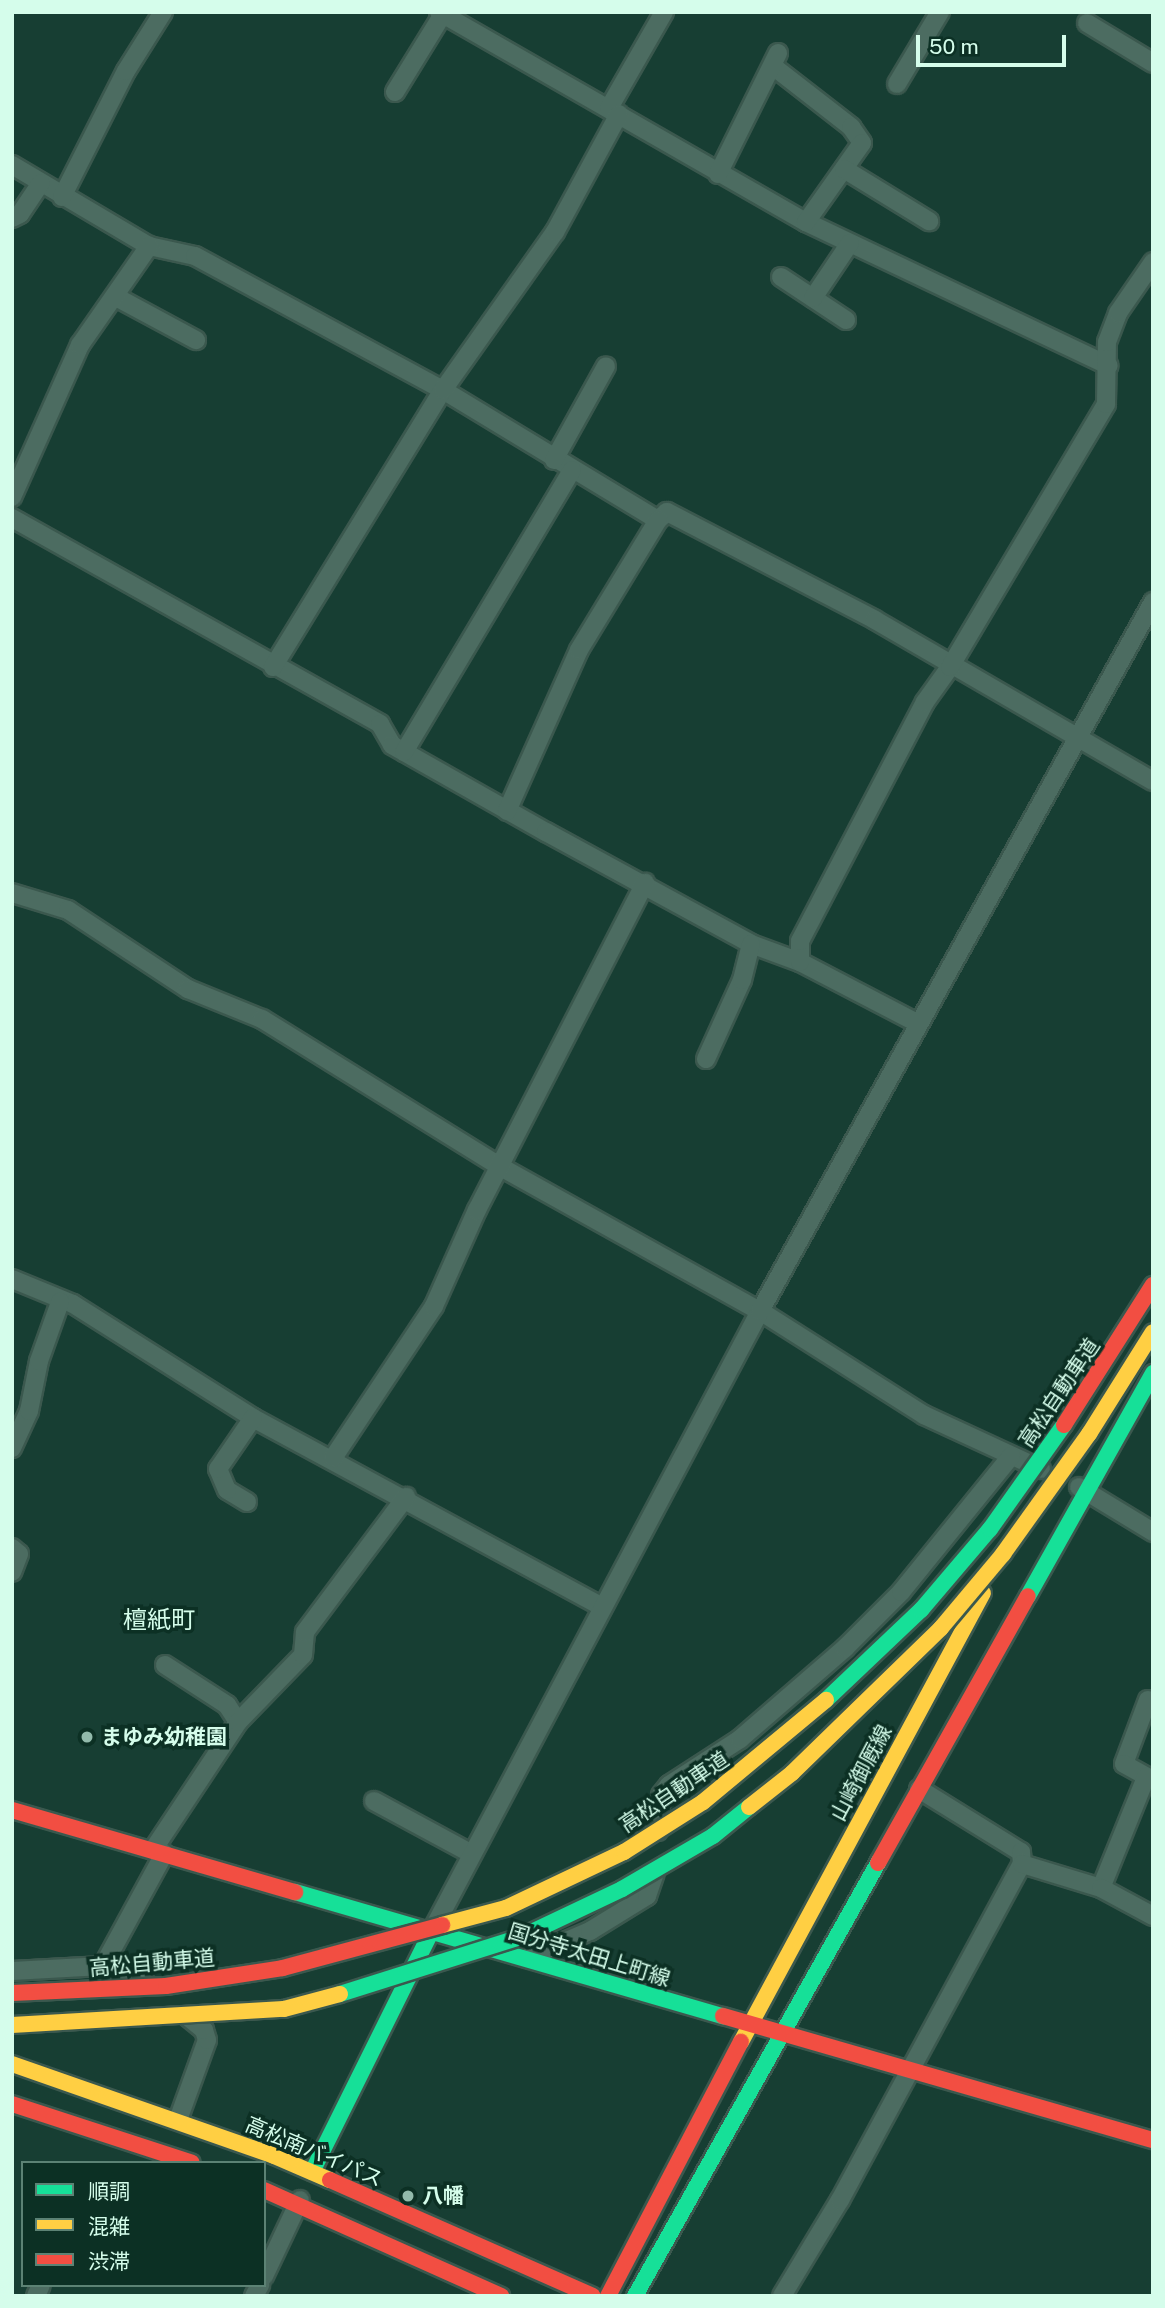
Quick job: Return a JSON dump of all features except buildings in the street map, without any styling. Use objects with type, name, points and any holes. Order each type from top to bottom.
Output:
[{"type":"main road","name":"山崎御厩線","points":[[608,2296],[750,2025],[1051,1474],[1153,1271]]},
{"type":"main road","name":"高松自動車道","points":[[12,1993],[166,1986],[283,1968],[506,1908],[658,1831],[703,1802],[782,1740],[865,1668],[920,1610],[990,1530],[1153,1285]]},
{"type":"main road","points":[[12,2025],[173,2020],[284,2009],[396,1980],[521,1937],[622,1889],[713,1836],[792,1773],[941,1628],[1003,1554],[1090,1434],[1153,1332]]},
{"type":"main road","points":[[635,2296],[1153,1373]]},
{"type":"main road","name":"国分寺太田上町線","points":[[12,1810],[1153,2140]]},
{"type":"main road","points":[[312,2172],[432,1930]]},
{"type":"main road","name":"高松南バイパス","points":[[14,2063],[177,2120],[312,2172],[593,2296]]},
{"type":"main road","points":[[12,2104],[169,2159]]},
{"type":"main road","points":[[266,2191],[501,2296]]},
{"type":"street","points":[[62,197],[125,71],[163,12]]},
{"type":"street","points":[[273,667],[443,390],[555,232],[664,12]]},
{"type":"street","points":[[897,84],[940,12]]},
{"type":"street","points":[[395,92],[441,13],[806,222],[1109,366]]},
{"type":"street","points":[[1087,23],[1153,63]]},
{"type":"street","points":[[718,174],[776,60],[851,127],[862,144],[806,222]]},
{"type":"street","points":[[12,165],[149,246],[195,256],[443,390],[554,460],[658,520]]},
{"type":"street","points":[[844,169],[929,221]]},
{"type":"street","points":[[12,218],[20,214],[41,183]]},
{"type":"street","points":[[813,298],[850,243]]},
{"type":"street","points":[[12,497],[80,345],[149,246]]},
{"type":"street","points":[[800,962],[800,941],[925,702],[950,667],[1106,404],[1109,366],[1107,342],[1118,313],[1153,262]]},
{"type":"street","points":[[781,277],[846,320]]},
{"type":"street","points":[[116,297],[196,340]]},
{"type":"street","points":[[554,460],[606,366]]},
{"type":"street","points":[[404,752],[572,470]]},
{"type":"street","points":[[508,811],[579,650],[658,520],[667,512],[875,620],[950,667],[1153,781]]},
{"type":"street","points":[[12,518],[273,667],[380,724],[392,745],[508,811],[645,883],[751,944],[800,962],[919,1024]]},
{"type":"street","points":[[432,1930],[470,1853],[760,1311],[1153,602]]},
{"type":"street","points":[[332,1458],[434,1306],[499,1166],[645,883]]},
{"type":"street","points":[[12,893],[68,910],[188,989],[262,1019],[499,1166],[760,1311],[925,1415],[1086,1490],[1153,1532]]},
{"type":"street","points":[[705,1059],[742,980],[751,944]]},
{"type":"street","points":[[12,1279],[60,1302],[73,1304],[253,1418],[405,1497],[601,1606]]},
{"type":"street","points":[[12,1448],[29,1411],[39,1361],[60,1302]]},
{"type":"street","points":[[247,1503],[227,1490],[218,1469],[253,1418]]},
{"type":"street","points":[[527,1958],[590,1931],[647,1896],[654,1885],[661,1796],[669,1785],[740,1738],[845,1648],[901,1592],[1012,1456]]},
{"type":"street","points":[[103,1966],[159,1852],[239,1722],[303,1655],[305,1632],[405,1497]]},
{"type":"street","points":[[12,1548],[19,1554],[12,1572]]},
{"type":"street","points":[[164,1665],[227,1705],[239,1722]]},
{"type":"street","points":[[1101,1888],[1149,1779],[1124,1765],[1148,1700]]},
{"type":"street","points":[[782,2296],[911,2071],[1022,1864],[1021,1852],[919,1789]]},
{"type":"street","points":[[374,1801],[470,1853]]},
{"type":"street","points":[[1022,1864],[1101,1888],[1153,1916]]},
{"type":"street","points":[[12,1971],[103,1966],[138,1977],[204,2030],[205,2051],[177,2120]]},
{"type":"street","points":[[266,2272],[312,2172]]},
{"type":"traffic: fast","points":[[1028,1596],[1153,1373]]},
{"type":"traffic: fast","points":[[826,1700],[921,1610],[990,1529],[1064,1425]]},
{"type":"traffic: fast","points":[[340,1994],[521,1937],[622,1889],[713,1836],[749,1807]]},
{"type":"traffic: fast","points":[[635,2296],[878,1863]]},
{"type":"traffic: fast","points":[[295,1892],[723,2016]]},
{"type":"traffic: fast","points":[[312,2172],[432,1930]]},
{"type":"traffic: slow","points":[[749,1807],[792,1773],[941,1628],[1003,1554],[1089,1434],[1153,1332]]},
{"type":"traffic: slow","points":[[741,2042],[983,1593]]},
{"type":"traffic: slow","points":[[442,1925],[506,1908],[624,1852],[703,1802],[826,1700]]},
{"type":"traffic: slow","points":[[12,2025],[284,2009],[340,1994]]},
{"type":"traffic: slow","points":[[12,2064],[274,2156],[330,2180]]},
{"type":"traffic: jam","points":[[1064,1425],[1153,1285]]},
{"type":"traffic: jam","points":[[878,1863],[1028,1596]]},
{"type":"traffic: jam","points":[[12,1810],[295,1892]]},
{"type":"traffic: jam","points":[[12,1993],[166,1986],[283,1968],[442,1925]]},
{"type":"traffic: jam","points":[[723,2016],[1153,2140]]},
{"type":"traffic: jam","points":[[608,2296],[741,2042]]},
{"type":"traffic: jam","points":[[12,2104],[186,2161]]},
{"type":"traffic: jam","points":[[330,2180],[593,2296]]},
{"type":"traffic: jam","points":[[266,2191],[501,2296]]},
{"type":"place","name":"まゆみ幼稚園","points":[[87,1737]]},
{"type":"place","name":"八幡","points":[[408,2196]]},
{"type":"district","name":"檀紙町","points":[[159,1620]]}]
